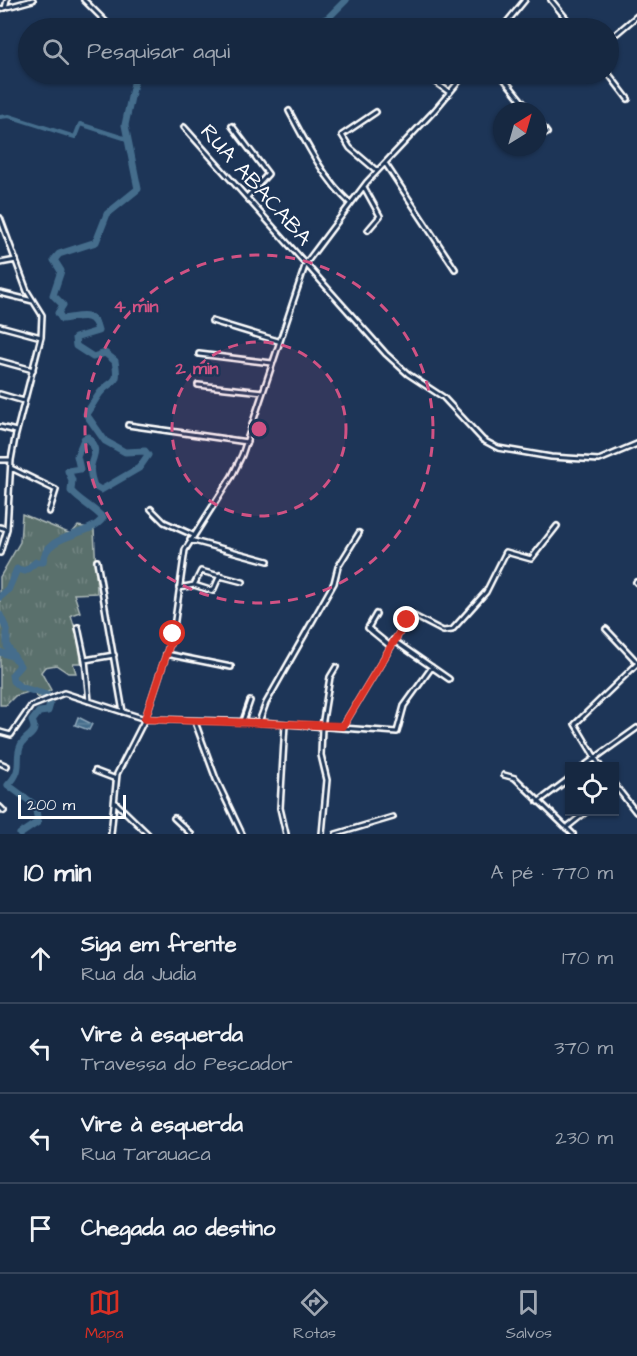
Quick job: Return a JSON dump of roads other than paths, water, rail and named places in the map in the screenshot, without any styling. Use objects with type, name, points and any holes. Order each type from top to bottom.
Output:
[{"type":"street","points":[[5,8],[7,0]]},
{"type":"street","points":[[0,9],[33,0]]},
{"type":"street","points":[[84,0],[102,18]]},
{"type":"street","points":[[510,18],[525,0]]},
{"type":"street","points":[[551,0],[566,18]]},
{"type":"street","points":[[619,31],[637,16]]},
{"type":"street","points":[[437,84],[449,92]]},
{"type":"street","points":[[111,834],[116,779],[145,719],[166,654],[177,615],[179,588],[190,540],[232,476],[247,442],[278,341],[306,262],[350,203],[456,84]]},
{"type":"street","points":[[508,84],[523,102]]},
{"type":"street","points":[[617,84],[628,99]]},
{"type":"street","points":[[289,111],[310,150],[350,203]]},
{"type":"street","points":[[376,112],[342,134],[350,148],[377,171]]},
{"type":"street","points":[[232,126],[268,174],[248,197]]},
{"type":"street","name":"RUA ABACABA","points":[[184,127],[399,367],[443,397],[488,444],[508,450],[551,457],[599,460],[637,444]]},
{"type":"street","points":[[386,163],[455,269]]},
{"type":"street","points":[[364,187],[380,216],[368,230]]},
{"type":"street","points":[[0,218],[2,229],[27,291],[42,315],[42,337],[16,431],[10,468],[7,529],[0,553]]},
{"type":"street","points":[[0,263],[16,260]]},
{"type":"street","points":[[0,293],[34,301]]},
{"type":"street","points":[[212,321],[278,341]]},
{"type":"street","points":[[0,326],[42,337]]},
{"type":"street","points":[[199,354],[272,363]]},
{"type":"street","points":[[0,360],[33,370]]},
{"type":"street","points":[[198,385],[263,392]]},
{"type":"street","points":[[0,394],[24,401]]},
{"type":"street","points":[[128,425],[247,442]]},
{"type":"street","points":[[0,427],[16,431]]},
{"type":"street","points":[[0,459],[11,460]]},
{"type":"street","points":[[10,468],[56,490],[56,496],[49,512]]},
{"type":"street","points":[[151,509],[164,522],[193,535]]},
{"type":"street","points":[[343,726],[393,640],[412,617],[443,631],[452,630],[486,592],[506,552],[531,559],[558,526]]},
{"type":"street","points":[[0,527],[7,529]]},
{"type":"street","points":[[259,722],[266,703],[334,583],[338,567],[359,533]]},
{"type":"street","points":[[190,540],[268,561]]},
{"type":"street","points":[[97,561],[123,712]]},
{"type":"street","points":[[194,585],[201,571],[243,582]]},
{"type":"street","points":[[179,588],[194,585],[213,591],[220,575]]},
{"type":"street","points":[[376,614],[368,628],[390,646]]},
{"type":"street","points":[[78,627],[86,660],[89,701]]},
{"type":"street","points":[[597,762],[574,724],[637,663],[606,629]]},
{"type":"street","points":[[393,640],[449,679]]},
{"type":"street","points":[[166,654],[231,667]]},
{"type":"street","points":[[86,660],[114,655]]},
{"type":"street","points":[[322,834],[327,780],[321,755],[322,726],[330,677],[336,667]]},
{"type":"street","points":[[0,732],[13,734],[28,709],[42,700],[64,693],[145,719],[343,726],[397,732],[404,706],[432,667]]},
{"type":"street","points":[[243,721],[250,701]]},
{"type":"street","points":[[195,722],[216,779],[242,834]]},
{"type":"street","points":[[285,724],[280,808],[286,834]]},
{"type":"street","points":[[590,762],[637,728]]},
{"type":"street","points":[[0,763],[7,766]]},
{"type":"street","points":[[95,771],[116,779]]},
{"type":"street","points":[[504,775],[515,778],[573,834]]},
{"type":"street","points":[[538,802],[565,782]]},
{"type":"street","points":[[619,792],[636,812]]},
{"type":"street","points":[[115,802],[148,834]]},
{"type":"street","points":[[0,807],[4,811]]},
{"type":"street","points":[[566,828],[581,816]]},
{"type":"street","points":[[336,834],[393,817]]},
{"type":"street","points":[[174,818],[191,834]]},
{"type":"water","points":[[78,717],[92,724],[89,730],[75,725]]},
{"type":"waterway","points":[[328,18],[346,0]]},
{"type":"waterway","points":[[0,597],[8,590],[17,569],[25,571],[36,562],[43,562],[46,552],[52,545],[88,529],[103,518],[71,491],[72,480],[68,471],[80,469],[77,456],[84,439],[88,437],[94,448],[90,468],[94,486],[101,490],[139,468],[148,455],[145,451],[125,452],[105,441],[86,414],[104,388],[116,379],[115,361],[105,353],[93,357],[76,346],[75,338],[98,331],[96,324],[89,317],[84,316],[62,319],[58,313],[63,305],[53,295],[61,271],[54,260],[59,254],[96,242],[107,214],[138,189],[125,125],[134,84]]},
{"type":"waterway","points":[[0,117],[9,116],[75,137],[80,124],[127,139]]},
{"type":"waterway","points":[[0,615],[7,630],[7,646],[20,666],[12,675],[13,681],[20,687],[47,695],[50,704],[48,711],[39,712],[32,721],[33,732],[21,745],[18,769],[8,785],[35,805],[38,822],[20,834]]},
{"type":"waterway","points":[[0,652],[11,656]]}]
